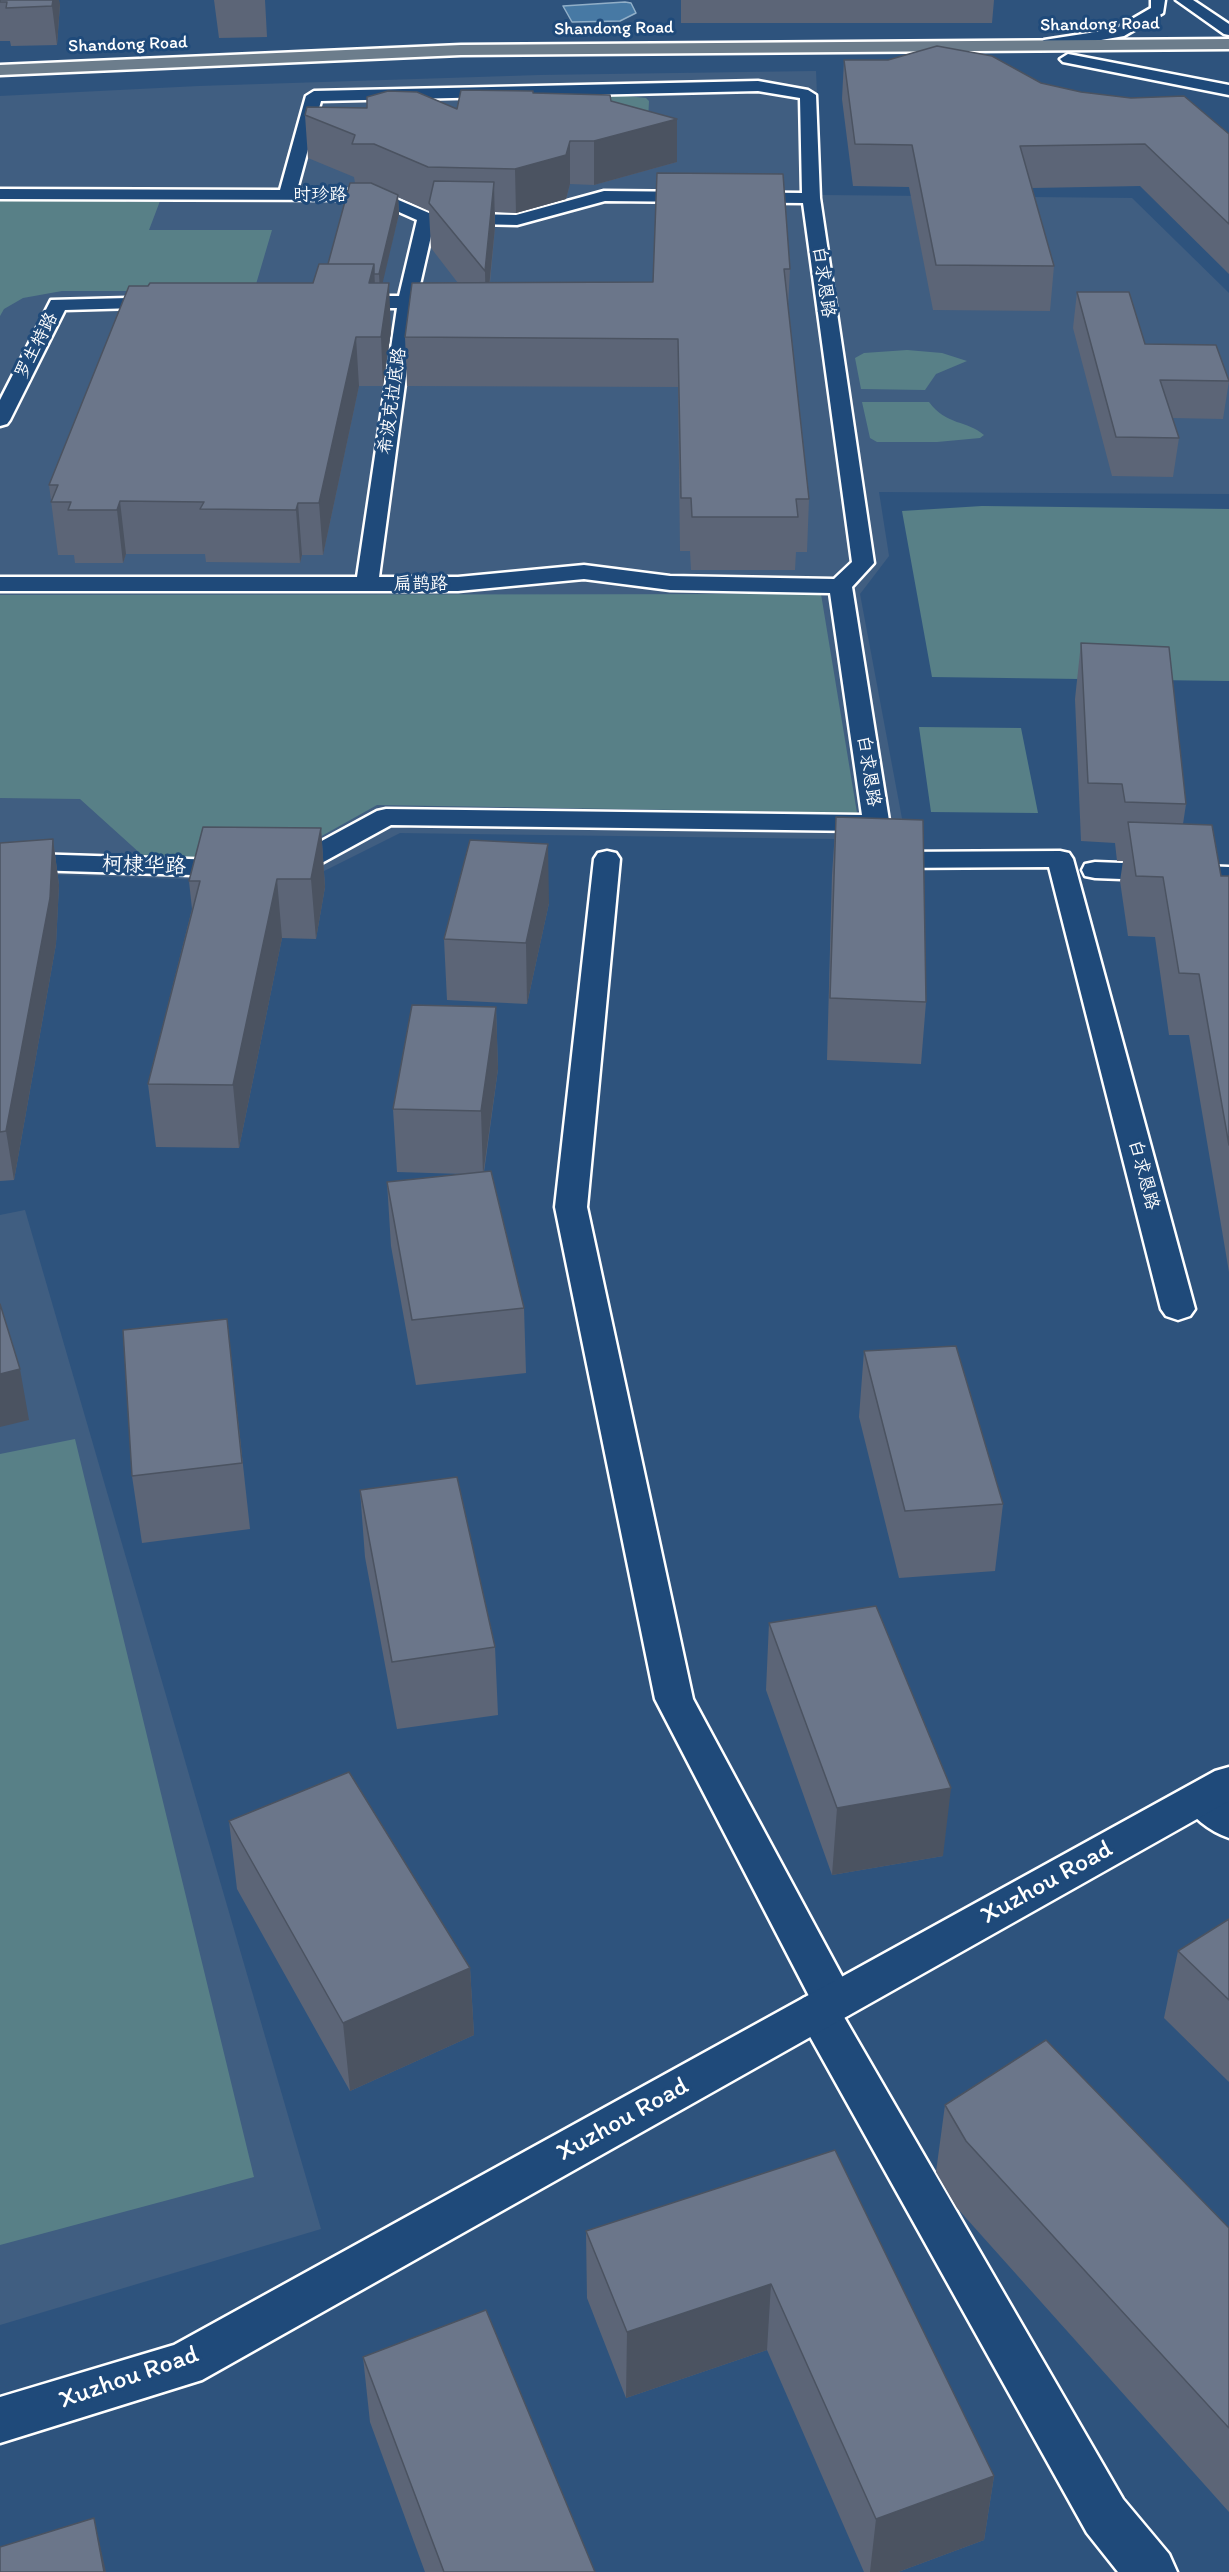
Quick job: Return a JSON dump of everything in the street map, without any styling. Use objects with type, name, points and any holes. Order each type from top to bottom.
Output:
[{"type":"main road","name":"Shandong Road","points":[[0,70],[460,50],[1229,44]]},
{"type":"main road","name":"Shandong Road","points":[[0,83],[496,64],[1229,56]]},
{"type":"street","points":[[1044,45],[1119,33],[1158,10],[1158,0]]},
{"type":"street","points":[[1183,0],[1229,31]]},
{"type":"street","points":[[1197,0],[1220,8]]},
{"type":"street","points":[[1068,59],[1229,90]]},
{"type":"street","points":[[286,195],[314,96],[502,83],[758,86],[808,95],[811,198]]},
{"type":"street","name":"时珍路","points":[[0,194],[375,195],[426,218],[517,220],[604,196],[811,198]]},
{"type":"street","name":"白求恩路","points":[[811,198],[863,563],[840,586],[882,860],[1060,859],[1178,1309]]},
{"type":"street","name":"希波克拉底路","points":[[368,584],[408,302],[426,218]]},
{"type":"street","points":[[326,302],[408,302]]},
{"type":"street","name":"罗生特路","points":[[0,420],[58,304],[186,303]]},
{"type":"street","name":"扁鹊路","points":[[0,584],[458,584],[584,572],[670,583],[840,586]]},
{"type":"street","name":"柯棣华路","points":[[0,861],[288,870],[386,817],[876,823]]},
{"type":"street","points":[[607,859],[571,1207],[674,1699],[826,2007],[1105,2516],[1150,2572]]},
{"type":"street","points":[[1095,870],[1229,874]]},
{"type":"street","name":"Xuzhou Road","points":[[0,2420],[186,2364],[826,2007],[1220,1801]]},
{"type":"shaded area","points":[[631,3],[636,13],[620,21],[572,22],[563,6]]},
{"type":"shaded area","points":[[816,71],[821,195],[1132,198],[1229,293],[1229,494],[879,492],[889,556],[860,594],[906,840],[400,833],[300,883],[0,873],[0,96],[199,86],[540,75]]},
{"type":"shaded area","points":[[25,1210],[321,2229],[0,2325],[0,1215]]},
{"type":"green space","points":[[617,95],[646,98],[649,101],[648,121],[638,124],[605,97]]},
{"type":"green space","points":[[0,198],[127,198],[126,202],[160,201],[149,230],[272,230],[254,291],[62,291],[23,298],[4,309],[0,316]]},
{"type":"green space","points":[[907,350],[942,353],[967,361],[936,374],[925,390],[861,389],[855,358],[864,353]]},
{"type":"green space","points":[[862,402],[929,402],[943,415],[984,435],[980,438],[937,442],[877,442],[870,438]]},
{"type":"green space","points":[[982,506],[1229,509],[1229,681],[932,677],[902,511]]},
{"type":"green space","points":[[821,594],[857,813],[377,805],[277,861],[142,855],[80,799],[0,798],[0,595]]},
{"type":"green space","points":[[919,727],[1021,728],[1038,813],[931,812]]},
{"type":"green space","points":[[75,1439],[254,2177],[0,2245],[0,1454]]},
{"type":"building","points":[[0,0],[53,0],[52,6],[6,8],[7,2],[0,2]]},
{"type":"building","points":[[937,46],[992,56],[1041,83],[1081,92],[1131,98],[1184,96],[1229,134],[1229,224],[1145,144],[1020,146],[1054,266],[936,265],[912,145],[855,144],[844,60],[888,60]]},
{"type":"building","points":[[461,90],[610,95],[611,101],[677,119],[594,141],[570,141],[566,155],[515,169],[428,167],[374,144],[352,144],[355,135],[305,115],[307,107],[367,108],[367,97],[388,91],[417,92],[457,109]]},
{"type":"building","points":[[657,173],[783,174],[790,269],[784,269],[809,499],[796,499],[798,517],[692,517],[691,498],[681,498],[678,339],[405,337],[412,283],[653,282]]},
{"type":"building","points":[[434,181],[494,182],[485,271],[429,203]]},
{"type":"building","points":[[350,183],[371,183],[398,195],[379,274],[374,274],[374,264],[328,264]]},
{"type":"building","points":[[319,264],[374,264],[369,283],[389,283],[381,337],[356,337],[319,503],[298,503],[296,510],[200,509],[204,502],[120,501],[117,510],[68,510],[71,502],[51,502],[58,485],[49,485],[129,286],[148,286],[150,283],[313,283]]},
{"type":"building","points":[[1077,292],[1129,292],[1145,344],[1216,345],[1229,381],[1160,380],[1179,438],[1116,437]]},
{"type":"building","points":[[1081,643],[1169,647],[1186,804],[1125,802],[1122,784],[1088,783]]},
{"type":"building","points":[[836,817],[923,820],[926,1002],[830,998]]},
{"type":"building","points":[[1128,822],[1212,825],[1221,876],[1229,876],[1229,1145],[1199,974],[1179,973],[1163,877],[1136,876]]},
{"type":"building","points":[[203,827],[321,828],[311,879],[277,879],[233,1085],[148,1084],[200,881],[189,881]]},
{"type":"building","points":[[53,839],[50,898],[6,1131],[0,1132],[0,843]]},
{"type":"building","points":[[470,840],[548,844],[526,943],[444,939]]},
{"type":"building","points":[[412,1005],[496,1007],[481,1111],[393,1109]]},
{"type":"building","points":[[491,1171],[524,1308],[412,1320],[387,1182]]},
{"type":"building","points":[[0,1304],[20,1369],[0,1374]]},
{"type":"building","points":[[227,1319],[242,1463],[132,1476],[123,1330]]},
{"type":"building","points":[[956,1346],[1003,1504],[905,1511],[864,1351]]},
{"type":"building","points":[[457,1477],[495,1647],[392,1662],[360,1490]]},
{"type":"building","points":[[876,1606],[951,1788],[837,1808],[769,1623]]},
{"type":"building","points":[[349,1772],[470,1968],[343,2023],[229,1821]]},
{"type":"building","points":[[1229,1919],[1229,2000],[1178,1951]]},
{"type":"building","points":[[1046,2040],[1229,2228],[1229,2428],[966,2141],[945,2105]]},
{"type":"building","points":[[835,2150],[994,2476],[876,2519],[771,2284],[627,2332],[586,2231]]},
{"type":"building","points":[[486,2310],[595,2572],[444,2572],[363,2357]]},
{"type":"building","points":[[94,2518],[104,2572],[0,2572],[0,2547]]}]
